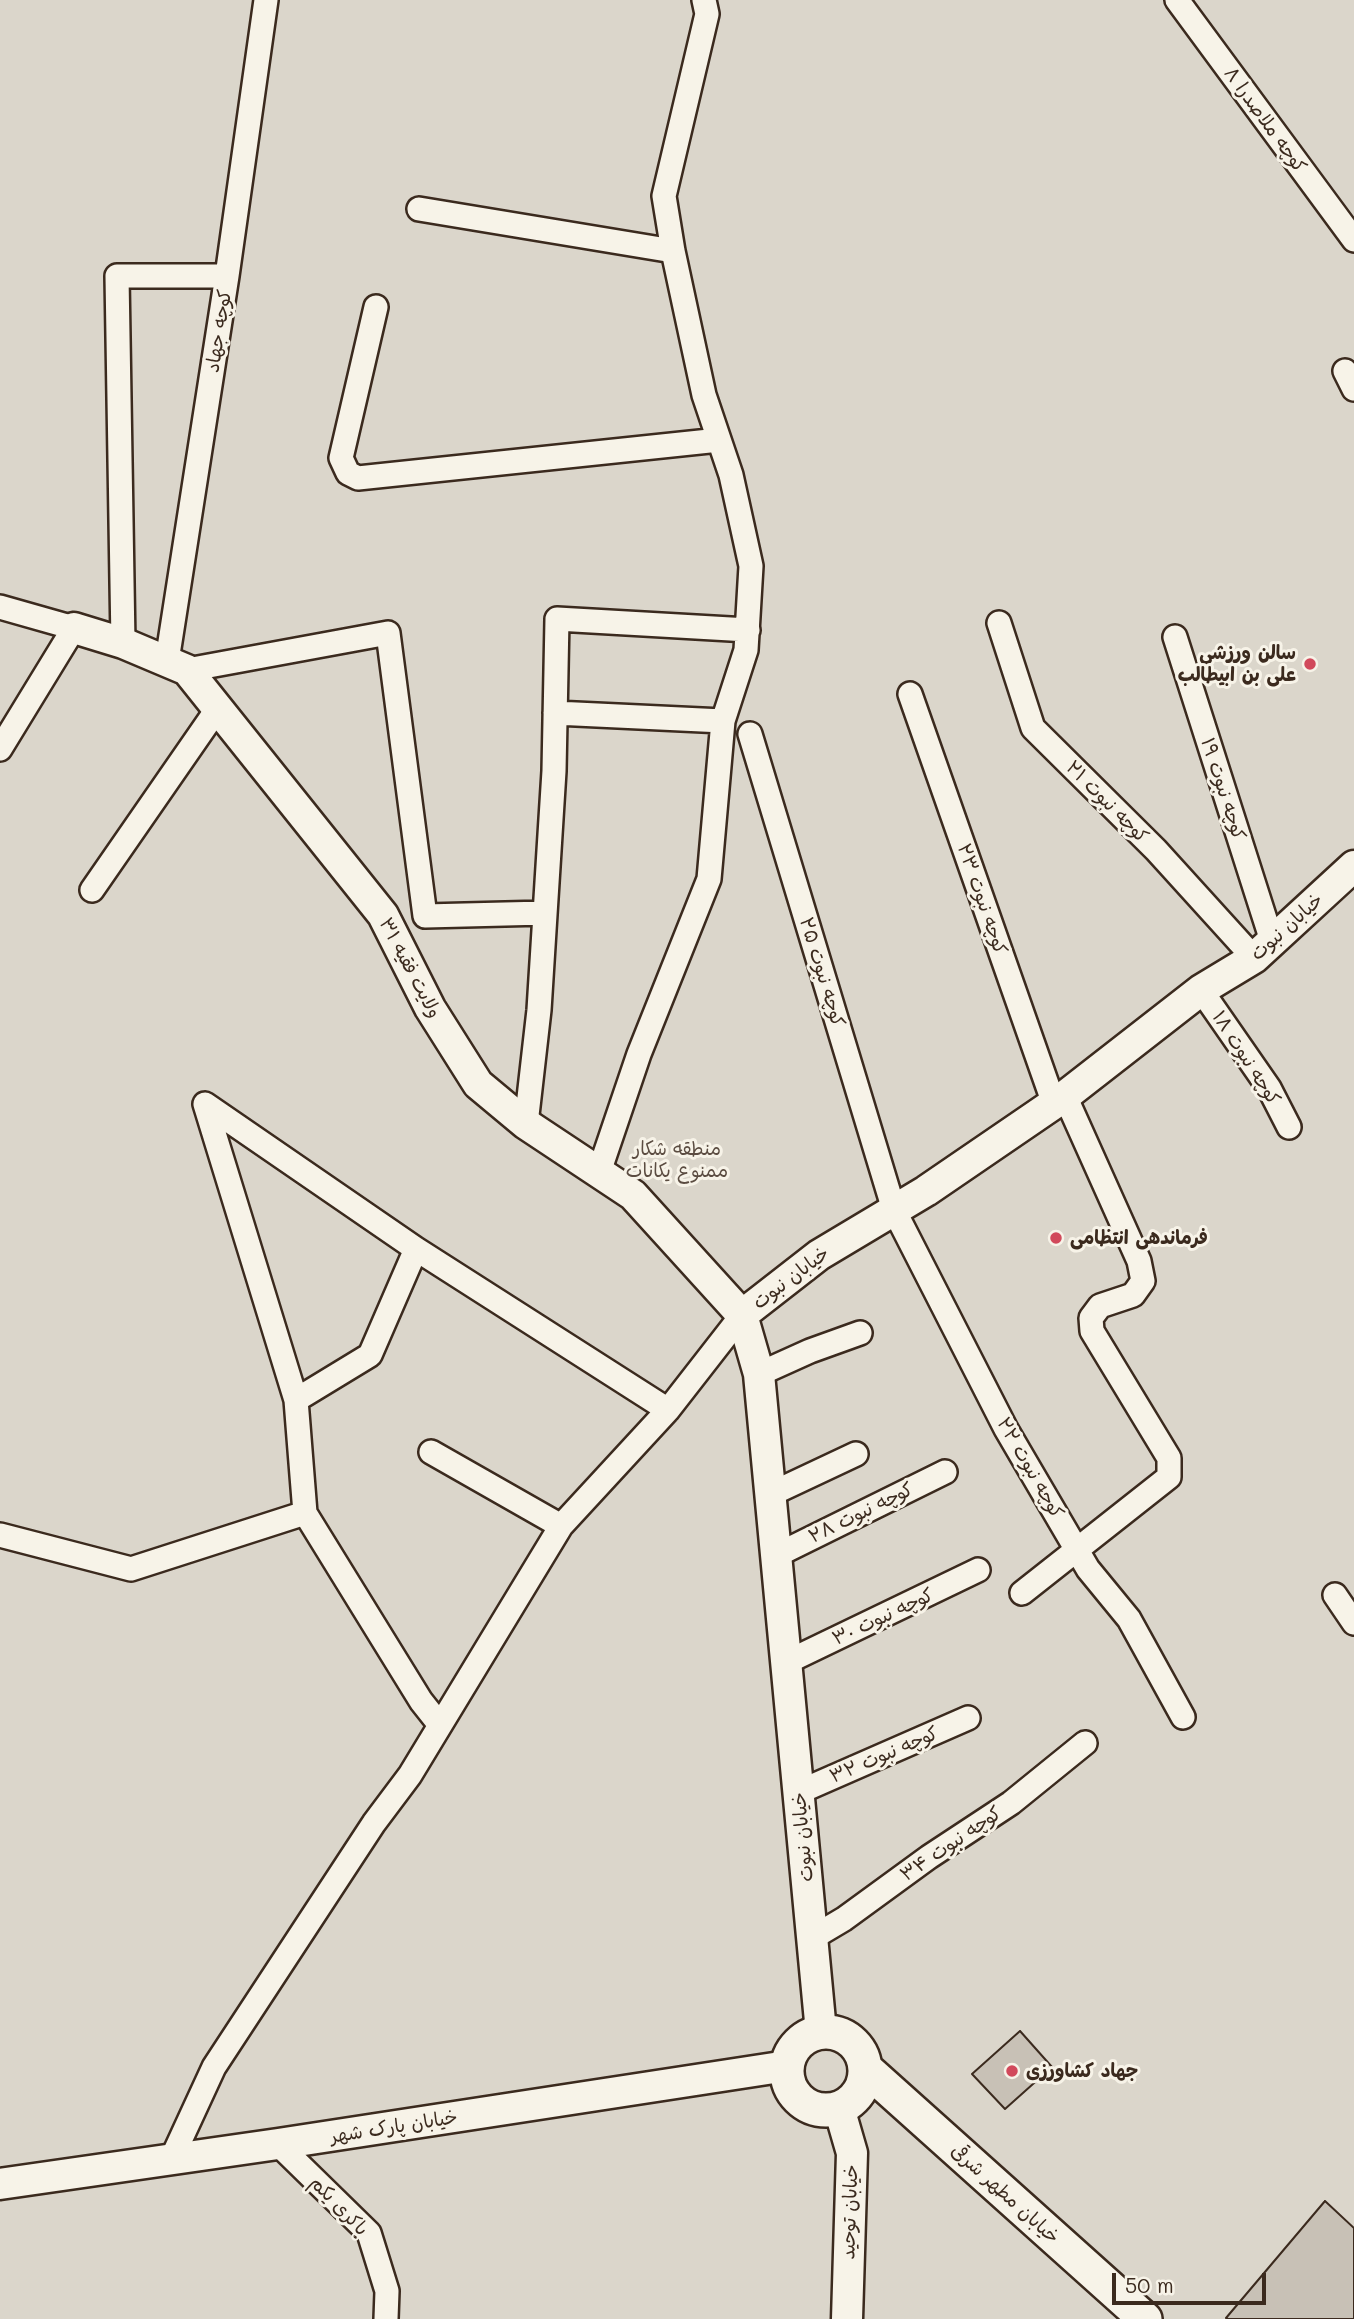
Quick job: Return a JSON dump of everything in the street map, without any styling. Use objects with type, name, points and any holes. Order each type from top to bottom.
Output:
[{"type":"main road","points":[[821,2032],[834,2032],[855,2045],[865,2068],[864,2081],[859,2092],[851,2102],[839,2108],[820,2110],[808,2106],[791,2089],[787,2066],[791,2054],[798,2043],[821,2032]]},
{"type":"main road","name":"خیابان مطهر شرقی","points":[[865,2068],[1144,2319]]},
{"type":"street","name":"کوچه جهاد","points":[[177,666],[266,0]]},
{"type":"street","points":[[599,1172],[639,1054],[709,879],[723,721],[746,650],[748,630],[751,566],[731,475],[704,395],[664,196],[707,14],[704,0]]},
{"type":"street","name":"کوچه ملاصدرا ۸","points":[[1177,0],[1354,240]]},
{"type":"street","points":[[419,209],[673,251]]},
{"type":"street","points":[[123,643],[117,276],[227,276]]},
{"type":"street","points":[[376,307],[341,458],[348,473],[358,478],[719,440]]},
{"type":"street","name":"ولایت فقیه ۳۱","points":[[0,607],[123,643],[177,666],[218,708],[383,915],[430,1009],[478,1084],[526,1124],[633,1195],[742,1315]]},
{"type":"street","points":[[526,1124],[539,1010],[554,771],[556,619],[748,630]]},
{"type":"street","name":"کوچه نبوت ۲۱","points":[[999,623],[1033,728],[1156,850],[1263,949]]},
{"type":"street","points":[[2,740],[74,628]]},
{"type":"street","points":[[177,666],[388,633],[425,916],[545,913]]},
{"type":"street","name":"کوچه نبوت ۱۹","points":[[1175,638],[1263,949]]},
{"type":"street","name":"کوچه نبوت ۲۳","points":[[910,694],[1060,1100],[1139,1261],[1143,1282],[1133,1295],[1100,1306],[1091,1318],[1092,1331],[1169,1458],[1169,1477],[1077,1550]]},
{"type":"street","points":[[92,890],[218,708]]},
{"type":"street","points":[[555,713],[723,721]]},
{"type":"street","name":"کوچه نبوت ۲۵","points":[[750,734],[894,1210]]},
{"type":"street","name":"خیابان نبوت","points":[[821,2032],[759,1374],[742,1315],[819,1255],[926,1191],[1060,1100],[1201,990],[1263,949],[1354,866]]},
{"type":"street","name":"کوچه نبوت ۱۸","points":[[1201,990],[1269,1088],[1289,1127]]},
{"type":"street","points":[[440,1725],[421,1701],[305,1513],[296,1401],[205,1104],[416,1249],[668,1410]]},
{"type":"street","name":"کوچه نبوت ۲۲","points":[[894,1210],[1006,1429],[1088,1569],[1129,1619],[1183,1717]]},
{"type":"street","points":[[296,1401],[370,1355],[416,1249]]},
{"type":"street","points":[[173,2158],[214,2067],[374,1823],[410,1775],[561,1527],[668,1410],[742,1315]]},
{"type":"street","points":[[759,1374],[810,1351],[860,1333]]},
{"type":"street","points":[[431,1451],[561,1527]]},
{"type":"street","points":[[771,1494],[856,1454]]},
{"type":"street","name":"کوچه نبوت ۲۸","points":[[777,1555],[945,1472]]},
{"type":"street","points":[[0,1535],[131,1569],[305,1513]]},
{"type":"street","points":[[1022,1593],[1077,1550]]},
{"type":"street","name":"کوچه نبوت ۳۰","points":[[787,1662],[978,1570]]},
{"type":"street","points":[[1335,1595],[1354,1623]]},
{"type":"street","name":"کوچه نبوت ۳۲","points":[[799,1792],[968,1718]]},
{"type":"street","name":"کوچه نبوت ۳۴","points":[[812,1938],[844,1919],[929,1857],[1010,1803],[1085,1743]]},
{"type":"street","name":"خیابان پارک شهر","points":[[0,2184],[787,2066]]},
{"type":"street","name":"خیابان توحید","points":[[839,2108],[852,2154],[847,2319]]},
{"type":"street","name":"باکری یکم","points":[[278,2144],[369,2233],[387,2291],[386,2319]]},
{"type":"green space","name":"منطقه شکار ممنوع یکانات","points":[[0,0],[1354,0],[1354,2319],[0,2319]]},
{"type":"building","name":"جهاد کشاورزی","points":[[1020,2031],[1052,2067],[1005,2109],[972,2074]]},
{"type":"building","points":[[1325,2201],[1354,2228],[1354,2319],[1226,2318]]},
{"type":"place","name":"سالن ورزشی علی بن ابیطالب","points":[[1310,664]]},
{"type":"place","name":"فرماندهی انتظامی","points":[[1056,1238]]},
{"type":"place","name":"جهاد کشاورزی","points":[[1012,2071]]}]
